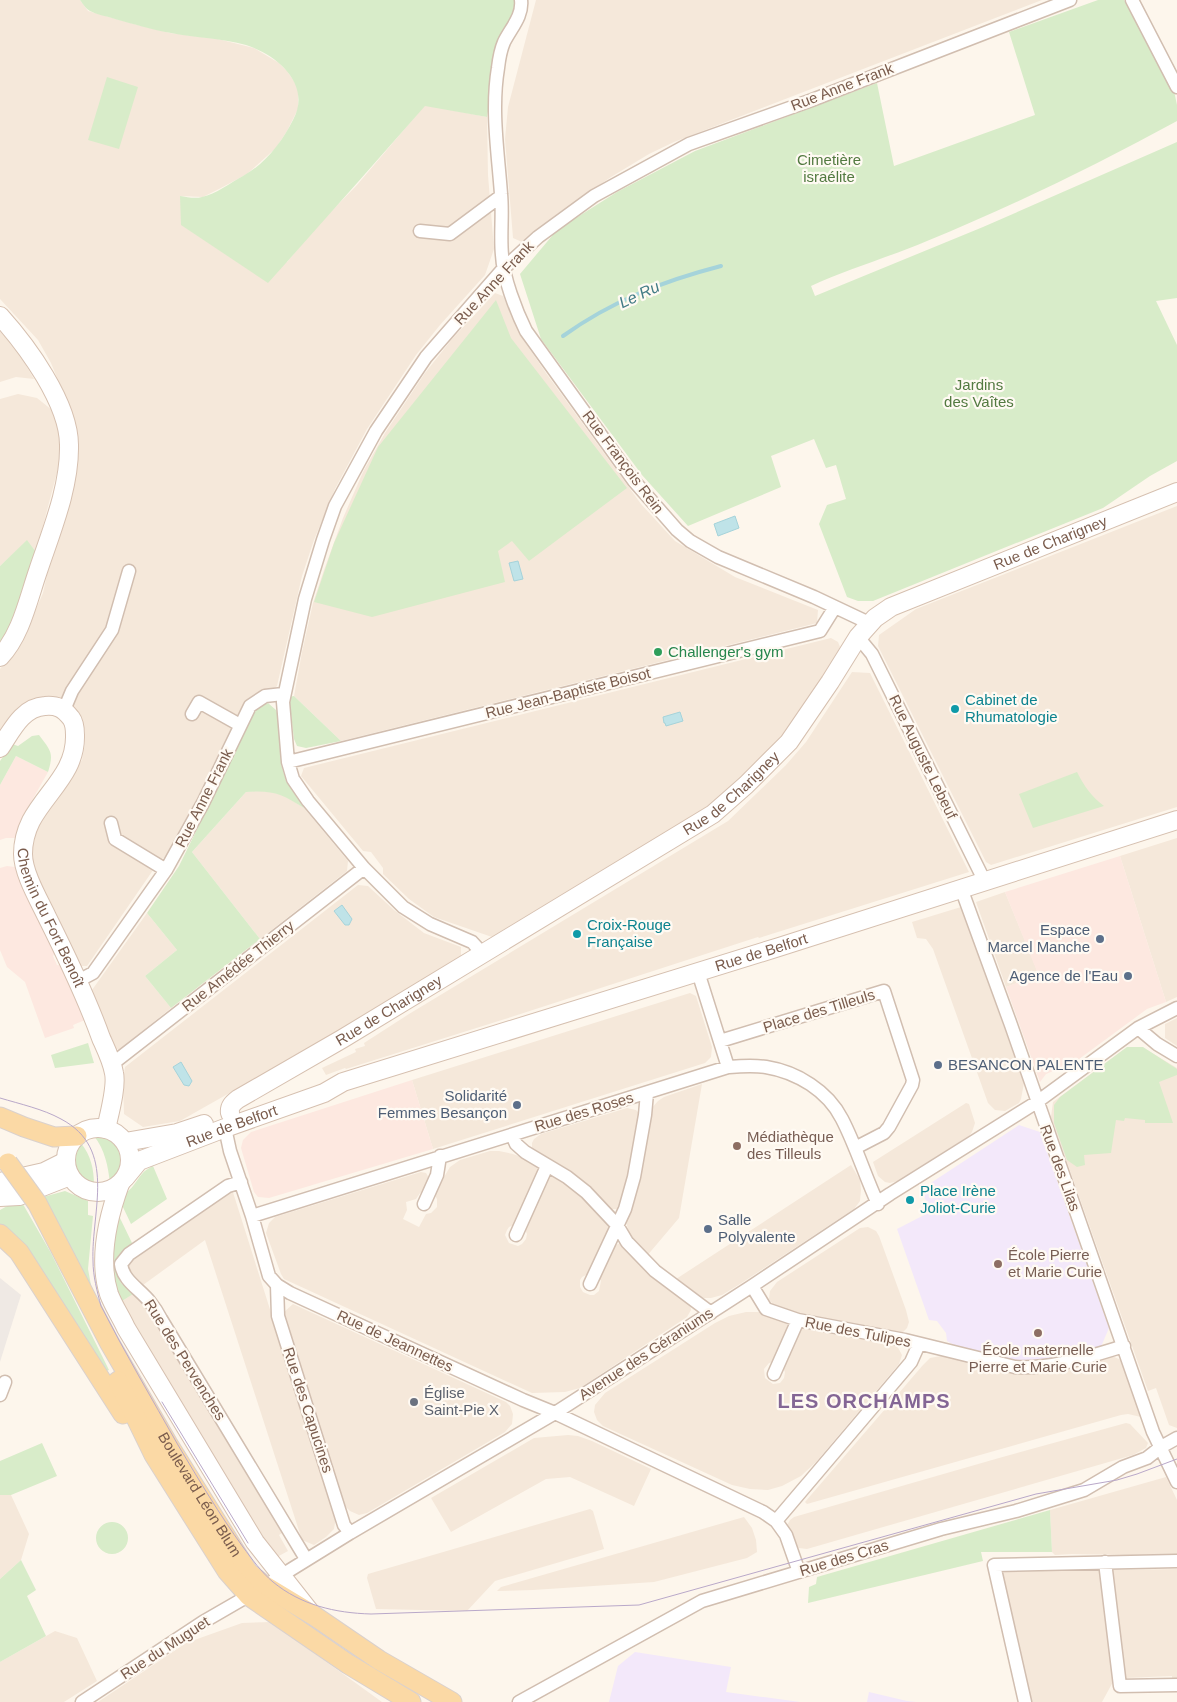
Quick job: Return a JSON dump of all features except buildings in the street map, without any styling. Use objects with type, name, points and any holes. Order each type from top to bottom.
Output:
[{"type":"main road","points":[[0,316],[21,339],[49,385],[67,426],[69,445],[67,468],[56,518],[14,639],[0,658]]},
{"type":"main road","name":"Rue de Charigney","points":[[260,1096],[483,954],[713,814],[746,785],[789,742],[858,637],[869,623],[891,607],[1177,492]]},
{"type":"main road","points":[[0,748],[21,718],[30,710],[42,706],[53,706],[64,710]]},
{"type":"main road","name":"Chemin du Fort Benoît","points":[[64,710],[72,720],[76,731],[74,754],[67,769],[32,820],[25,836],[23,856],[25,868],[36,894],[78,981],[111,1063],[115,1079],[106,1129]]},
{"type":"main road","name":"Rue de Belfort","points":[[125,1142],[177,1134],[324,1094],[344,1082],[1177,820]]},
{"type":"main road","name":"Rue de Belfort","points":[[260,1096],[333,1080],[344,1082]]},
{"type":"main road","points":[[227,1121],[225,1121],[258,1110],[260,1096]]},
{"type":"main road","points":[[0,1117],[54,1137],[77,1136]]},
{"type":"main road","name":"Rue de Belfort","points":[[123,1181],[139,1161],[227,1121]]},
{"type":"main road","points":[[123,1181],[112,1189],[92,1192],[83,1188],[68,1168],[68,1152],[77,1136],[84,1130],[106,1129],[119,1136],[129,1150],[129,1169],[116,1196],[106,1242],[104,1270],[109,1294],[126,1328],[255,1542],[313,1615]]},
{"type":"main road","points":[[3,1162],[32,1204]]},
{"type":"main road","points":[[0,1182],[68,1168]]},
{"type":"main road","points":[[0,1197],[19,1196],[68,1168]]},
{"type":"main road","name":"Boulevard Léon Blum","points":[[32,1204],[154,1455],[227,1571],[257,1591],[366,1676],[411,1702]]},
{"type":"main road","name":"Boulevard Léon Blum","points":[[32,1204],[168,1444],[248,1572],[257,1591],[313,1615],[379,1660],[452,1702]]},
{"type":"main road","points":[[0,1234],[19,1252],[128,1422],[154,1455]]},
{"type":"main road","name":"Boulevard Léon Blum","points":[[366,1676],[396,1683],[431,1702]]},
{"type":"street","name":"Rue François Rein","points":[[521,0],[522,7],[517,20],[504,43],[498,68],[494,108],[502,196],[501,253],[503,269],[520,320],[526,331],[634,481],[677,530],[690,541],[718,557],[835,606],[869,623]]},
{"type":"street","name":"Rue Anne Frank","points":[[78,981],[93,973],[166,870],[203,803],[250,706],[256,700],[265,696],[283,694],[305,599],[335,506],[376,432],[426,357],[503,269],[538,237],[594,196],[689,144],[812,100],[1070,0]]},
{"type":"street","points":[[1132,0],[1177,87]]},
{"type":"street","points":[[420,231],[450,234],[502,196]]},
{"type":"street","points":[[64,710],[72,691],[112,630],[129,571]]},
{"type":"street","name":"Rue Jean-Baptiste Boisot","points":[[288,762],[820,631],[835,606]]},
{"type":"street","name":"Rue Auguste Lebeuf","points":[[858,637],[872,654],[984,880]]},
{"type":"street","points":[[283,694],[282,702],[288,762],[293,779],[308,802],[364,868],[403,907],[430,924],[472,942],[483,954]]},
{"type":"street","points":[[192,714],[199,702],[240,725]]},
{"type":"street","points":[[111,823],[115,839],[166,870]]},
{"type":"street","name":"Rue Amédée Thierry","points":[[111,1063],[364,868]]},
{"type":"street","name":"Rue des Lilas","points":[[961,888],[1011,1025],[1153,1432],[1177,1482]]},
{"type":"street","points":[[698,972],[728,1067]]},
{"type":"street","name":"Place des Tilleuls","points":[[720,1041],[884,991],[913,1080],[894,1118],[884,1133],[855,1148]]},
{"type":"street","name":"Avenue des Géraniums","points":[[257,1591],[306,1559],[555,1413],[1037,1102],[1138,1028],[1177,1008]]},
{"type":"street","points":[[1138,1028],[1157,1044],[1177,1056]]},
{"type":"street","name":"Rue des Roses","points":[[252,1216],[728,1067],[752,1066],[766,1067],[792,1074],[806,1081],[832,1103],[842,1118],[878,1204]]},
{"type":"street","points":[[590,1284],[625,1209],[634,1177],[647,1093]]},
{"type":"street","points":[[227,1121],[230,1151],[252,1216],[269,1276],[277,1285]]},
{"type":"street","points":[[512,1135],[516,1144],[525,1152],[567,1177],[586,1192],[617,1225],[627,1242],[655,1271],[711,1313]]},
{"type":"street","points":[[424,1204],[437,1174],[440,1156]]},
{"type":"street","points":[[516,1235],[547,1166]]},
{"type":"street","name":"Rue des Pervenches","points":[[241,1182],[228,1186],[129,1254],[121,1264],[122,1272],[150,1301],[306,1559]]},
{"type":"street","name":"Rue de Jeannettes","points":[[277,1285],[290,1293],[555,1413],[740,1500],[776,1521],[786,1535],[799,1572]]},
{"type":"street","name":"Rue des Capucines","points":[[277,1285],[278,1316],[344,1525],[350,1533]]},
{"type":"street","name":"Rue des Tulipes","points":[[752,1286],[766,1309],[798,1320],[905,1340],[1015,1367],[1033,1368],[1061,1364],[1124,1346]]},
{"type":"street","name":"Rue des Tulipes","points":[[774,1374],[798,1320]]},
{"type":"street","points":[[776,1521],[911,1362],[919,1344]]},
{"type":"street","points":[[0,1394],[6,1382]]},
{"type":"street","name":"Rue des Cras","points":[[519,1702],[702,1601],[932,1532],[1016,1511],[1084,1490],[1123,1467],[1147,1458],[1160,1447],[1177,1438]]},
{"type":"street","points":[[1025,1702],[994,1565],[1177,1561]]},
{"type":"street","points":[[1105,1562],[1120,1686],[1177,1685]]},
{"type":"street","name":"Rue du Muguet","points":[[82,1702],[203,1622],[257,1591]]},
{"type":"shaded area","points":[[0,0],[80,0],[88,11],[170,33],[218,39],[254,48],[279,63],[298,87],[298,109],[276,148],[247,174],[203,197],[180,196],[287,262],[318,225],[357,185],[425,105],[487,117],[488,175],[494,249],[485,275],[416,355],[367,429],[335,489],[314,540],[302,576],[277,686],[262,692],[169,855],[160,860],[87,966],[78,966],[34,873],[31,849],[35,829],[82,760],[85,744],[83,725],[73,710],[13,714],[0,732],[0,669],[22,641],[43,593],[75,450],[62,390],[51,363],[38,340],[0,299]]},
{"type":"shaded area","points":[[536,0],[1042,0],[674,142],[649,154],[611,177],[557,214],[522,242],[513,238],[505,139],[508,107]]},
{"type":"shaded area","points":[[495,293],[503,296],[522,338],[641,504],[675,541],[735,577],[818,610],[817,623],[341,741],[294,696],[313,603],[324,570],[343,518],[363,472],[385,433],[425,373],[452,339]]},
{"type":"shaded area","points":[[0,331],[17,350],[34,379],[16,377],[0,382]]},
{"type":"shaded area","points":[[18,394],[37,398],[52,410],[57,419],[61,439],[59,465],[36,552],[27,541],[0,566],[0,399]]},
{"type":"shaded area","points":[[1177,506],[1177,807],[991,865],[986,862],[878,646],[879,635],[916,609]]},
{"type":"shaded area","points":[[831,638],[838,642],[840,647],[821,680],[783,737],[718,800],[492,937],[434,917],[409,899],[383,874],[383,868],[371,852],[363,851],[301,776],[304,768]]},
{"type":"shaded area","points":[[852,672],[870,673],[969,872],[758,937],[326,1075],[322,1068],[356,1052],[355,1049],[365,1046],[364,1043],[409,1014],[728,821],[786,765],[806,742]]},
{"type":"shaded area","points":[[16,756],[48,772],[21,820],[15,838],[0,840],[0,785]]},
{"type":"shaded area","points":[[262,790],[284,795],[304,808],[348,861],[347,871],[260,939],[192,852],[246,792]]},
{"type":"shaded area","points":[[1177,838],[1177,997],[1166,1002],[1120,856]]},
{"type":"shaded area","points":[[1120,856],[1166,1002],[1147,1009],[1075,1062],[1046,1074],[1040,1082],[1006,987],[1038,974],[1005,892]]},
{"type":"shaded area","points":[[7,866],[15,867],[56,951],[53,956],[57,965],[63,966],[78,998],[85,1020],[73,1025],[74,1028],[45,1038],[25,982],[7,967],[0,950],[0,868]]},
{"type":"shaded area","points":[[358,885],[368,886],[394,910],[424,933],[461,947],[461,956],[369,1014],[180,1121],[143,1127],[124,1114],[123,1080],[125,1067]]},
{"type":"shaded area","points":[[1005,892],[1039,975],[1006,987],[976,902]]},
{"type":"shaded area","points":[[961,907],[1024,1083],[1019,1103],[1005,1111],[995,1110],[988,1103],[933,949],[926,939],[917,938],[912,922]]},
{"type":"shaded area","points":[[147,913],[177,950],[145,976],[171,1008],[119,1050],[110,1046],[92,997],[92,990]]},
{"type":"shaded area","points":[[690,993],[696,996],[712,1047],[711,1057],[705,1063],[433,1149],[412,1080]]},
{"type":"shaded area","points":[[1177,1018],[1177,1046],[1165,1038],[1165,1024]]},
{"type":"shaded area","points":[[1128,1048],[1147,1050],[1177,1068],[1177,1428],[1169,1425],[1156,1388],[1148,1391],[1051,1117],[1053,1102]]},
{"type":"shaded area","points":[[412,1080],[433,1149],[269,1198],[258,1197],[254,1192],[241,1148],[243,1140],[251,1132]]},
{"type":"shaded area","points":[[702,1084],[679,1218],[646,1257],[630,1236],[626,1222],[651,1109],[664,1097]]},
{"type":"shaded area","points":[[966,1103],[969,1104],[975,1123],[969,1136],[898,1181],[885,1182],[878,1176],[873,1162]]},
{"type":"shaded area","points":[[627,1108],[636,1110],[641,1119],[621,1207],[617,1209],[609,1209],[532,1150],[534,1139],[541,1134]]},
{"type":"shaded area","name":"École Pierre et Marie Curie","points":[[1019,1125],[1040,1132],[1109,1328],[1100,1349],[1071,1358],[1016,1363],[961,1349],[947,1341],[946,1333],[937,1321],[929,1320],[897,1229],[928,1213],[927,1202],[920,1190]]},
{"type":"shaded area","points":[[490,1151],[513,1154],[534,1162],[539,1169],[516,1224],[507,1230],[505,1235],[509,1243],[518,1246],[526,1239],[527,1234],[524,1227],[547,1178],[553,1176],[566,1180],[606,1221],[608,1227],[608,1235],[590,1273],[580,1280],[580,1287],[583,1292],[594,1295],[599,1291],[601,1281],[598,1276],[612,1247],[622,1243],[690,1304],[691,1310],[687,1317],[580,1388],[565,1392],[532,1393],[284,1279],[266,1233],[269,1223],[275,1217],[421,1172],[426,1173],[429,1178],[425,1191],[420,1193],[416,1199],[406,1202],[407,1210],[403,1219],[419,1227],[426,1214],[431,1213],[437,1207],[437,1199],[434,1194],[450,1167],[460,1160]]},
{"type":"shaded area","points":[[851,1165],[860,1180],[861,1190],[860,1201],[854,1209],[740,1284],[722,1295],[704,1298],[697,1296],[673,1281]]},
{"type":"shaded area","points":[[231,1186],[335,1515],[334,1529],[314,1545],[302,1540],[205,1240],[143,1285],[129,1273],[127,1264],[129,1259]]},
{"type":"shaded area","points":[[868,1227],[876,1231],[879,1236],[906,1310],[909,1322],[907,1328],[902,1333],[897,1334],[816,1320],[774,1306],[769,1299],[770,1291],[777,1282],[860,1228]]},
{"type":"shaded area","points":[[122,1258],[136,1288],[287,1530],[279,1535],[288,1551],[277,1557],[258,1534],[122,1304],[121,1302],[132,1294],[121,1283],[118,1274]]},
{"type":"shaded area","points":[[0,1278],[21,1295],[0,1362]]},
{"type":"shaded area","points":[[293,1304],[506,1402],[513,1414],[512,1424],[505,1432],[367,1513],[359,1515],[350,1511],[343,1504],[283,1313]]},
{"type":"shaded area","points":[[746,1312],[759,1312],[774,1316],[786,1321],[788,1325],[789,1330],[775,1362],[769,1363],[764,1369],[765,1378],[773,1384],[780,1383],[784,1378],[785,1372],[782,1366],[799,1331],[805,1326],[896,1344],[902,1355],[899,1364],[816,1462],[801,1476],[782,1486],[768,1490],[732,1485],[603,1426],[597,1420],[594,1412],[595,1405],[605,1393],[715,1323],[729,1316]]},
{"type":"shaded area","points":[[941,1356],[1014,1371],[1112,1356],[1121,1360],[1141,1417],[1128,1414],[1121,1415],[807,1504],[805,1502],[923,1365],[930,1358]]},
{"type":"shaded area","points":[[1126,1423],[1130,1424],[1148,1443],[1146,1448],[1133,1455],[807,1549],[792,1545],[786,1527],[794,1517]]},
{"type":"shaded area","points":[[568,1435],[592,1441],[651,1469],[634,1506],[570,1477],[546,1479],[451,1532],[431,1498],[534,1438]]},
{"type":"shaded area","points":[[1166,1477],[1177,1500],[1177,1556],[1055,1555],[1052,1552],[1050,1510]]},
{"type":"shaded area","points":[[0,1495],[11,1495],[29,1534],[21,1560],[0,1579]]},
{"type":"shaded area","points":[[590,1509],[593,1511],[604,1549],[495,1581],[467,1611],[376,1609],[367,1578],[368,1574]]},
{"type":"shaded area","points":[[744,1517],[752,1528],[757,1552],[747,1558],[654,1582],[497,1591],[501,1587]]},
{"type":"shaded area","points":[[1177,1569],[1177,1679],[1172,1680],[1172,1676],[1125,1678],[1112,1570]]},
{"type":"shaded area","points":[[1101,1570],[1114,1680],[1102,1702],[1032,1702],[1003,1573],[1006,1571]]},
{"type":"shaded area","points":[[271,1622],[382,1702],[98,1702],[186,1643],[242,1623]]},
{"type":"shaded area","points":[[55,1631],[77,1638],[97,1681],[64,1702],[0,1702],[0,1662]]},
{"type":"shaded area","points":[[635,1652],[731,1667],[726,1692],[800,1702],[609,1702],[618,1666]]},
{"type":"shaded area","points":[[869,1692],[907,1701],[916,1702],[867,1702]]},
{"type":"green space","points":[[80,0],[522,0],[494,53],[491,70],[492,89],[487,117],[425,106],[268,283],[181,225],[180,196],[197,198],[212,193],[251,171],[266,159],[289,128],[298,107],[298,95],[289,73],[270,56],[246,45],[143,27],[93,12],[87,9]]},
{"type":"green space","name":"Jardins des Vaîtes","points":[[1098,0],[1124,0],[1174,91],[1177,105],[1177,121],[1085,169],[991,214],[913,247],[811,286],[815,296],[983,227],[1177,142],[1177,298],[1156,301],[1177,345],[1177,461],[1150,476],[1103,508],[873,601],[858,601],[847,597],[819,524],[827,505],[846,499],[836,465],[826,468],[814,439],[771,456],[781,487],[688,526],[642,475],[541,339],[520,274],[557,230],[617,192],[695,151],[877,83],[894,166],[1035,115],[1009,32]]},
{"type":"green space","points":[[107,77],[138,87],[119,149],[88,140]]},
{"type":"green space","points":[[496,300],[511,338],[627,488],[529,561],[512,541],[498,551],[505,582],[372,617],[314,602],[334,543],[378,447]]},
{"type":"green space","points":[[27,540],[36,552],[12,622],[0,642],[0,566]]},
{"type":"green space","points":[[294,696],[341,741],[306,748],[297,746],[294,739],[289,697]]},
{"type":"green space","points":[[268,703],[276,710],[279,719],[281,764],[286,781],[304,808],[289,799],[270,792],[246,792],[192,852],[260,939],[171,1008],[145,976],[177,950],[147,913],[179,866],[254,713],[258,708]]},
{"type":"green space","points":[[39,735],[51,756],[48,772],[16,756],[0,785],[0,761],[12,744],[18,746],[32,736]]},
{"type":"green space","points":[[1077,772],[1088,790],[1104,806],[1033,828],[1019,794]]},
{"type":"green space","points":[[88,1043],[94,1063],[55,1068],[51,1055]]},
{"type":"green space","points":[[1127,1047],[1143,1047],[1177,1069],[1177,1075],[1159,1082],[1173,1123],[1145,1123],[1145,1120],[1125,1118],[1124,1121],[1116,1120],[1111,1153],[1084,1155],[1085,1165],[1077,1167],[1067,1160],[1054,1123],[1054,1105],[1060,1097]]},
{"type":"green space","points":[[94,1136],[112,1140],[122,1153],[121,1169],[110,1183],[105,1158]]},
{"type":"green space","points":[[81,1143],[91,1163],[94,1185],[81,1178],[75,1168],[75,1156]]},
{"type":"green space","points":[[153,1166],[167,1199],[131,1224],[121,1203],[122,1200],[142,1174]]},
{"type":"green space","points":[[65,1191],[88,1201],[88,1215],[93,1216],[88,1269],[93,1296],[43,1197]]},
{"type":"green space","points":[[20,1199],[51,1253],[109,1370],[104,1372],[0,1230],[0,1210]]},
{"type":"green space","points":[[119,1216],[133,1245],[118,1274],[121,1283],[133,1294],[119,1303],[112,1267],[113,1243]]},
{"type":"green space","points":[[42,1443],[57,1476],[11,1495],[0,1495],[0,1461]]},
{"type":"green space","points":[[1050,1510],[1052,1552],[981,1552],[983,1561],[808,1603],[809,1587],[816,1584],[817,1577]]},
{"type":"green space","points":[[112,1522],[118,1523],[123,1527],[127,1532],[127,1544],[123,1549],[118,1553],[112,1554],[106,1553],[101,1549],[97,1544],[96,1538],[97,1532],[101,1527],[106,1523]]},
{"type":"green space","points":[[21,1560],[36,1590],[27,1596],[46,1636],[0,1662],[0,1579]]},
{"type":"water","points":[[735,516],[739,528],[718,536],[714,524]]},
{"type":"water","points":[[518,561],[523,579],[514,581],[509,563]]},
{"type":"water","points":[[680,712],[683,721],[666,726],[663,717]]},
{"type":"water","points":[[342,905],[352,919],[349,925],[345,925],[334,911]]},
{"type":"water","points":[[181,1062],[192,1081],[189,1086],[184,1085],[173,1067]]},
{"type":"waterway","name":"Le Ru","points":[[563,336],[619,302],[679,278],[721,266]]},
{"type":"tram line","points":[[0,1098],[54,1115],[79,1132],[90,1147],[96,1164],[98,1182],[93,1261],[94,1278],[101,1306],[178,1445],[217,1509],[243,1547],[261,1570],[284,1590],[295,1597],[332,1610],[371,1614],[639,1605],[1036,1494],[1117,1480],[1177,1459]]},
{"type":"tram line","points":[[162,1402],[248,1543]]},
{"type":"place","name":"Challenger's gym","points":[[658,652]]},
{"type":"place","name":"Cabinet de Rhumatologie","points":[[955,709]]},
{"type":"place","name":"Croix-Rouge Française","points":[[577,934]]},
{"type":"place","name":"Espace Marcel Manche","points":[[1100,939]]},
{"type":"place","name":"Agence de l'Eau","points":[[1128,976]]},
{"type":"place","name":"BESANCON PALENTE","points":[[938,1065]]},
{"type":"place","name":"Solidarité Femmes Besançon","points":[[517,1105]]},
{"type":"place","name":"Médiathèque des Tilleuls","points":[[737,1146]]},
{"type":"place","name":"Place Irène Joliot-Curie","points":[[910,1200]]},
{"type":"place","name":"Salle Polyvalente","points":[[708,1229]]},
{"type":"place","name":"École Pierre et Marie Curie","points":[[998,1264]]},
{"type":"place","name":"École maternelle Pierre et Marie Curie","points":[[1038,1333]]},
{"type":"place","name":"Église Saint-Pie X","points":[[414,1402]]},
{"type":"district","name":"LES ORCHAMPS","points":[[864,1401]]},
{"type":"park label","name":"Cimetière israélite","points":[[829,168]]}]
